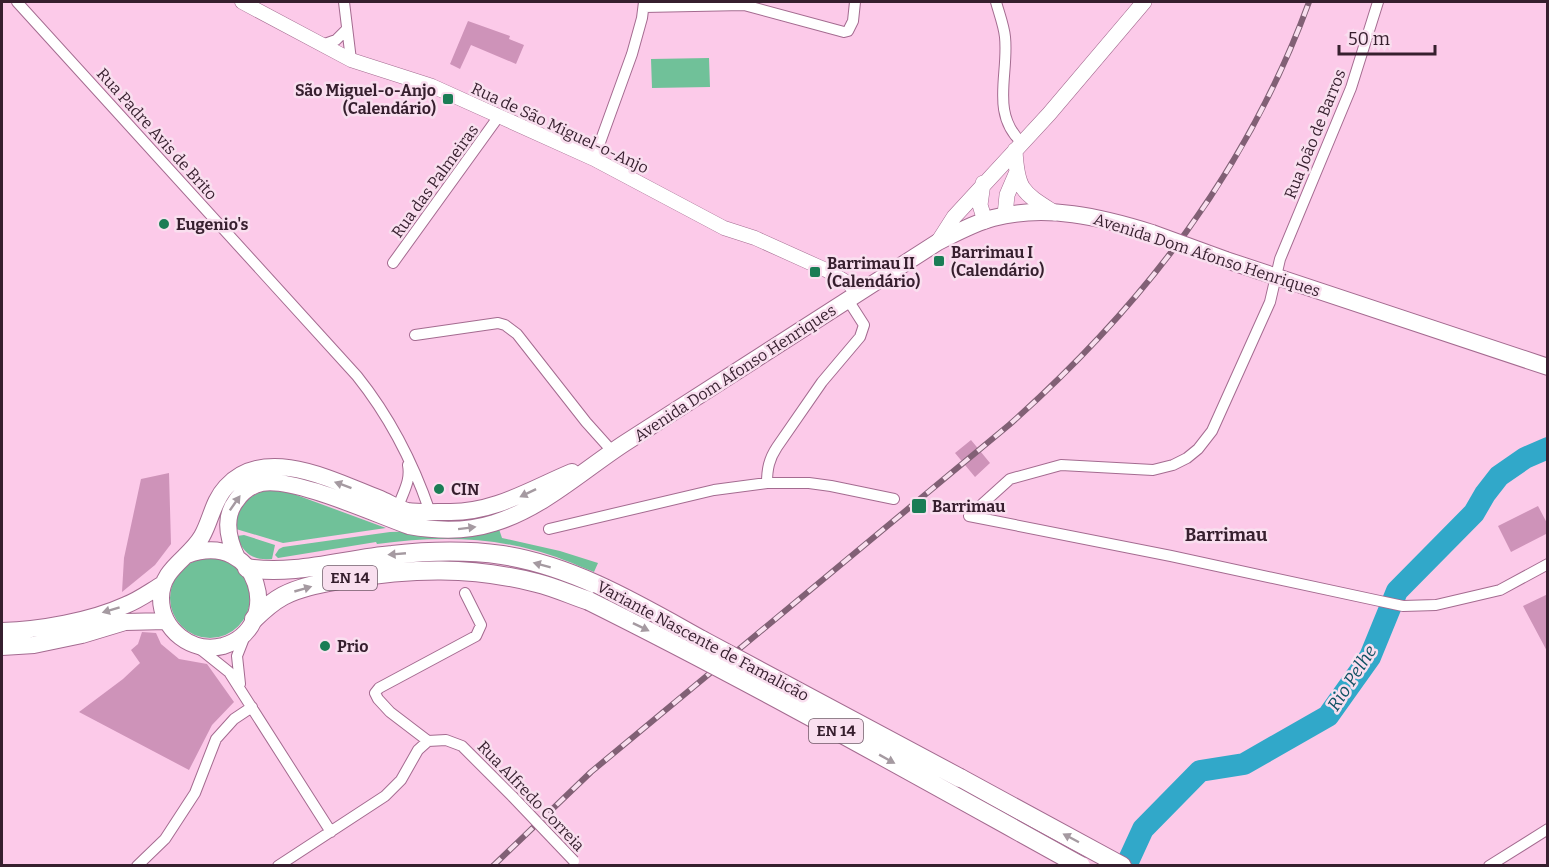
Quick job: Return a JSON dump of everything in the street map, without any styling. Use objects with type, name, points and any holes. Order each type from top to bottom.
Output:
[{"type":"highway","name":"Variante Nascente de Famalicão","points":[[242,563],[277,570],[390,555],[455,552],[502,555],[549,567],[597,585],[1122,866]]},
{"type":"highway","name":"Variante Nascente de Famalicão","points":[[251,624],[276,600],[296,591],[331,582],[413,569],[456,570],[538,583],[588,602],[655,634],[1082,866]]},
{"type":"main road","points":[[938,242],[951,221],[983,183],[1049,114],[1144,2]]},
{"type":"main road","points":[[1005,215],[1007,195],[1016,174],[1018,146]]},
{"type":"main road","points":[[1016,174],[1021,187],[1054,213]]},
{"type":"main road","points":[[983,183],[980,205],[985,220]]},
{"type":"main road","name":"Avenida Dom Afonso Henriques","points":[[2,631],[30,629],[86,617],[126,605],[163,584],[172,567],[187,555],[202,536],[215,503],[225,488],[238,477],[256,469],[285,467],[301,470],[446,531],[492,524],[535,506],[606,455],[938,242],[985,220],[1005,215],[1054,213],[1118,222],[1548,367]]},
{"type":"main road","name":"Avenida Dom Afonso Henriques","points":[[251,624],[259,598],[253,577],[242,563],[229,538],[228,519],[230,510],[247,489],[261,483],[280,483],[405,515],[430,512],[451,513],[513,500],[606,455]]},
{"type":"main road","name":"EN 14","points":[[187,555],[212,550],[225,552],[242,563]]},
{"type":"main road","points":[[163,584],[162,609],[166,621],[183,640],[195,645]]},
{"type":"main road","points":[[2,647],[34,645],[82,635],[125,621],[166,621]]},
{"type":"main road","name":"EN 14","points":[[195,645],[209,648],[224,646],[237,639],[251,624]]},
{"type":"street","name":"Rua Padre Avis de Brito","points":[[17,2],[352,370],[382,410],[407,455],[430,512]]},
{"type":"street","name":"Rua de São Miguel-o-Anjo","points":[[243,2],[351,60],[432,86],[594,159],[724,228],[755,238],[825,270],[848,283],[854,297]]},
{"type":"street","points":[[344,2],[351,60]]},
{"type":"street","points":[[594,159],[622,83],[644,4],[744,3],[844,32],[848,30],[853,21],[855,2]]},
{"type":"street","points":[[996,2],[1005,37],[1003,107],[1010,132],[1018,146]]},
{"type":"street","name":"Rua João de Barros","points":[[1378,2],[1351,88],[1280,259],[1270,302],[1212,431],[1198,449],[1173,465],[1153,470],[1061,465],[1010,479],[969,516],[1171,556],[1403,606],[1436,605],[1500,590],[1548,564]]},
{"type":"street","points":[[322,45],[336,40],[346,30]]},
{"type":"street","name":"Rua das Palmeiras","points":[[393,263],[499,116]]},
{"type":"street","points":[[767,483],[770,458],[777,447],[822,382],[860,337],[864,325],[854,297]]},
{"type":"street","points":[[415,335],[489,323],[505,325],[517,334],[586,422],[606,455]]},
{"type":"street","name":"Rua Padre Avis de Brito","points":[[405,515],[410,473],[407,455]]},
{"type":"street","points":[[549,529],[714,490],[767,483],[820,484],[894,499]]},
{"type":"street","points":[[278,866],[385,796],[401,780],[418,750],[428,741],[390,712],[375,693],[379,688],[476,636],[481,625],[465,593]]},
{"type":"street","points":[[241,690],[237,656],[251,624]]},
{"type":"street","points":[[195,645],[229,672],[331,832]]},
{"type":"street","points":[[137,866],[165,839],[195,793],[216,739],[234,719],[252,707]]},
{"type":"street","name":"Rua Alfredo Correia","points":[[428,741],[446,740],[462,746],[575,863]]},
{"type":"street","points":[[1489,866],[1548,829]]},
{"type":"green space","points":[[709,58],[710,87],[652,88],[651,59]]},
{"type":"green space","points":[[269,490],[291,493],[386,528],[283,543],[236,529],[238,514],[249,498]]},
{"type":"green space","points":[[499,529],[502,538],[560,551],[598,563],[594,572],[549,554],[514,545],[455,539],[377,544],[376,542],[278,558],[275,555],[283,547],[390,532]]},
{"type":"green space","points":[[244,535],[275,545],[272,559],[260,559],[246,552],[237,536]]},
{"type":"green space","points":[[210,558],[225,561],[238,570],[247,583],[250,598],[247,613],[238,626],[225,635],[210,638],[195,635],[182,626],[173,613],[170,598],[173,583],[182,570],[195,561]]},
{"type":"building","points":[[468,21],[510,36],[509,39],[524,45],[516,64],[471,45],[460,69],[450,64]]},
{"type":"building","points":[[971,440],[990,463],[975,477],[955,453]]},
{"type":"building","points":[[169,473],[171,544],[155,565],[122,592],[124,558],[141,479]]},
{"type":"building","points":[[1538,506],[1548,525],[1548,533],[1511,552],[1498,526]]},
{"type":"building","points":[[1548,594],[1548,653],[1523,606]]},
{"type":"building","points":[[142,632],[156,633],[161,644],[179,659],[207,664],[234,702],[212,725],[189,770],[79,712],[123,679],[140,663],[131,650],[138,644]]},
{"type":"waterway","name":"Rio Pelhe","points":[[1126,866],[1143,829],[1200,771],[1244,764],[1328,716],[1370,657],[1397,591],[1474,513],[1499,476],[1525,458],[1548,448]]},
{"type":"railway","points":[[493,866],[591,772],[1009,425],[1058,380],[1104,332],[1186,232],[1222,179],[1255,123],[1284,64],[1309,2]]},
{"type":"place","name":"São Miguel-o-Anjo (Calendário)","points":[[448,99]]},
{"type":"place","name":"Eugenio's","points":[[164,224]]},
{"type":"place","name":"Barrimau I (Calendário)","points":[[939,261]]},
{"type":"place","name":"Barrimau II (Calendário)","points":[[815,272]]},
{"type":"place","name":"CIN","points":[[439,489]]},
{"type":"place","name":"Barrimau","points":[[919,506]]},
{"type":"place","name":"Prio","points":[[325,646]]},
{"type":"district","name":"Barrimau","points":[[1226,535]]}]
